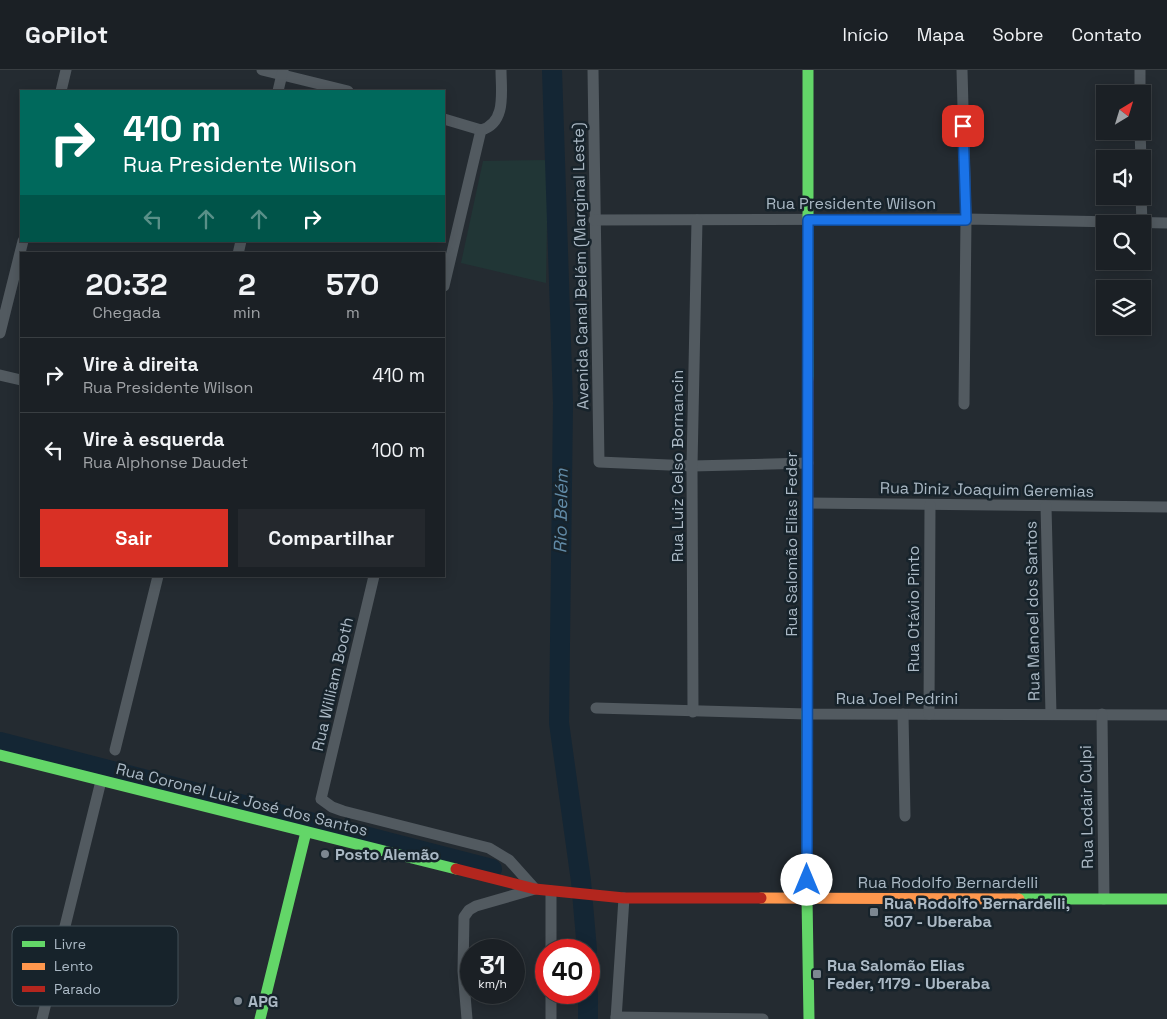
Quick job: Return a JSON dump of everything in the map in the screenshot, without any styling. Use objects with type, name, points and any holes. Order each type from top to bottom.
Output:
[{"type":"street","points":[[61,90],[66,70]]},
{"type":"street","points":[[262,70],[282,72],[345,90]]},
{"type":"street","points":[[445,119],[481,130],[489,128],[495,122],[499,113],[501,70]]},
{"type":"street","name":"Avenida Canal Belém (Marginal Leste)","points":[[593,70],[599,462],[692,466]]},
{"type":"street","name":"Rua Salomão Elias Feder","points":[[808,70],[807,898],[809,1019]]},
{"type":"street","points":[[962,70],[966,220],[964,404]]},
{"type":"street","points":[[1140,70],[1140,85]]},
{"type":"street","points":[[278,90],[282,72]]},
{"type":"street","points":[[445,282],[481,130]]},
{"type":"street","name":"Rua Presidente Wilson","points":[[594,220],[966,220],[1096,222]]},
{"type":"street","name":"Rua Luiz Celso Bornancin","points":[[693,712],[692,466],[697,220]]},
{"type":"street","name":"Rua Presidente Wilson","points":[[1151,223],[1167,223]]},
{"type":"street","points":[[0,333],[20,253]]},
{"type":"street","points":[[0,375],[20,380]]},
{"type":"street","points":[[692,466],[808,463]]},
{"type":"street","name":"Rua Diniz Joaquim Geremias","points":[[808,503],[1167,507]]},
{"type":"street","name":"Rua Otávio Pinto","points":[[929,714],[930,505]]},
{"type":"street","name":"Rua Manoel dos Santos","points":[[1046,506],[1050,714]]},
{"type":"street","points":[[115,750],[158,577]]},
{"type":"street","name":"Rua William Booth","points":[[321,799],[374,577]]},
{"type":"street","name":"Rua Joel Pedrini","points":[[596,708],[807,714],[1167,715]]},
{"type":"street","points":[[903,714],[905,816]]},
{"type":"street","name":"Rua Lodair Culpi","points":[[1102,714],[1104,899]]},
{"type":"street","name":"Rua Coronel Luiz José dos Santos","points":[[0,755],[535,888],[610,896]]},
{"type":"street","points":[[65,926],[101,781]]},
{"type":"street","name":"Rua Coronel Luiz José dos Santos","points":[[321,799],[332,807],[343,811],[489,848],[509,860],[535,888]]},
{"type":"street","points":[[260,1019],[306,832]]},
{"type":"street","points":[[467,1019],[463,971],[464,917],[469,910],[476,906],[535,888]]},
{"type":"street","points":[[551,891],[551,939]]},
{"type":"street","name":"Rua Rodolfo Bernardelli","points":[[610,896],[624,898],[1167,900]]},
{"type":"street","points":[[624,898],[616,1018],[763,1019]]},
{"type":"street","points":[[551,1004],[551,1019]]},
{"type":"street","points":[[42,1019],[45,1006]]},
{"type":"green space","points":[[548,160],[546,283],[461,263],[483,161]]},
{"type":"waterway","name":"Rio Belém","points":[[552,70],[563,403],[559,723],[581,881],[586,939]]},
{"type":"waterway","points":[[0,742],[492,869]]},
{"type":"waterway","name":"Rio Belém","points":[[588,1004],[588,1019]]},
{"type":"traffic: fast","points":[[808,70],[808,379]]},
{"type":"traffic: fast","points":[[807,709],[809,1019]]},
{"type":"traffic: fast","points":[[0,755],[456,869]]},
{"type":"traffic: fast","points":[[260,1019],[306,832]]},
{"type":"traffic: fast","points":[[1019,899],[1167,899]]},
{"type":"traffic: slow","points":[[761,898],[1019,899]]},
{"type":"traffic: jam","points":[[807,709],[808,379]]},
{"type":"traffic: jam","points":[[456,869],[535,889],[624,898],[761,898]]},
{"type":"place","name":"Posto Alemão","points":[[325,854]]},
{"type":"place","name":"Rua Rodolfo Bernardelli, 507 - Uberaba","points":[[874,912]]},
{"type":"place","name":"Rua Salomão Elias Feder, 1179 - Uberaba","points":[[817,974]]},
{"type":"place","name":"APG","points":[[238,1001]]},
{"type":"route","points":[[807,880],[808,220],[966,220],[963,126]]}]
